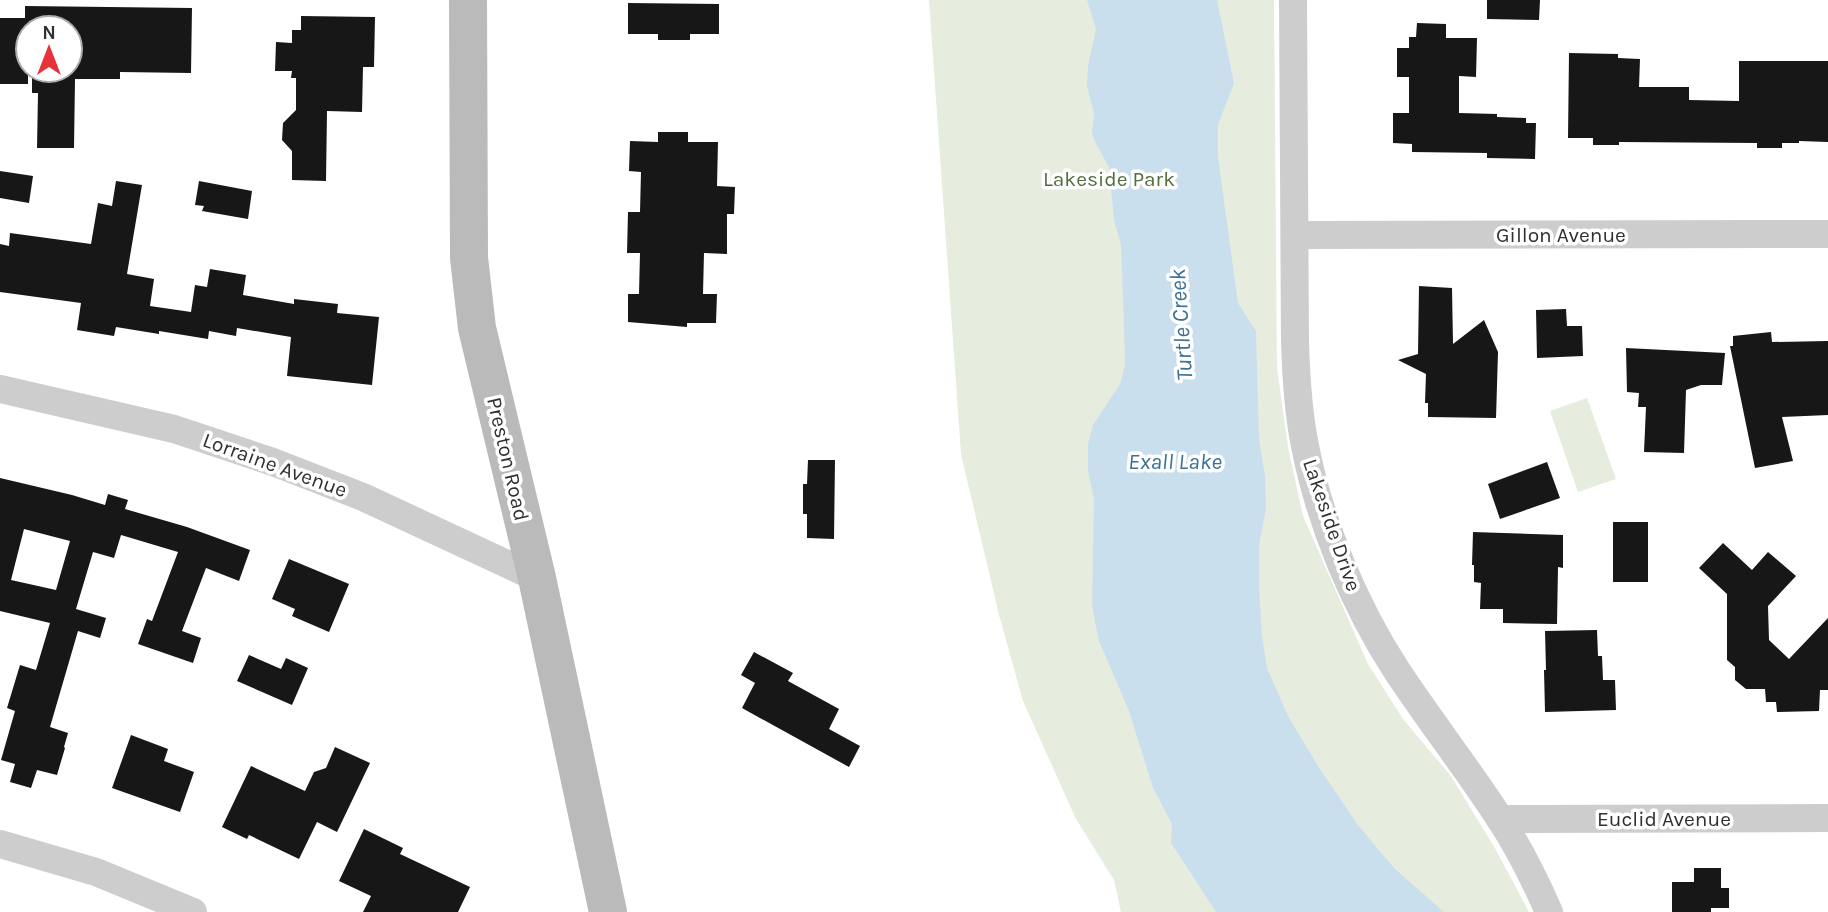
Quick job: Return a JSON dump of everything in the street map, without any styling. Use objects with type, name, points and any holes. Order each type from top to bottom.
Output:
[{"type":"main road","name":"Preston Road","points":[[468,0],[469,258],[477,328],[537,578],[608,912]]},
{"type":"street","name":"Lakeside Drive","points":[[1293,0],[1297,392],[1305,448],[1320,502],[1332,539],[1361,608],[1396,669],[1500,819],[1549,912]]},
{"type":"street","name":"Gillon Avenue","points":[[1295,235],[1828,234]]},
{"type":"street","name":"Lorraine Avenue","points":[[0,389],[174,429],[273,462],[362,497],[537,578]]},
{"type":"street","name":"Euclid Avenue","points":[[1500,819],[1828,818]]},
{"type":"street","points":[[0,844],[96,872],[193,912]]},
{"type":"green space","name":"Lakeside Park","points":[[929,0],[1274,0],[1277,368],[1288,447],[1303,516],[1368,664],[1403,719],[1451,776],[1496,850],[1529,912],[1121,912],[1114,880],[1076,819],[1023,701],[999,615],[961,454]]},
{"type":"green space","points":[[1587,398],[1616,479],[1578,492],[1550,411]]},
{"type":"water","name":"Exall Lake","points":[[1087,0],[1217,0],[1234,83],[1218,125],[1218,157],[1238,303],[1256,331],[1259,439],[1265,476],[1266,508],[1259,546],[1259,587],[1267,668],[1288,716],[1358,825],[1394,868],[1444,912],[1216,912],[1171,843],[1172,824],[1153,788],[1129,711],[1099,641],[1092,604],[1094,499],[1088,472],[1088,444],[1093,425],[1120,384],[1125,356],[1121,245],[1114,220],[1109,167],[1092,132],[1094,114],[1087,86],[1088,66],[1096,29]]},
{"type":"building","points":[[1487,0],[1540,0],[1539,20],[1487,19]]},
{"type":"building","points":[[628,3],[719,4],[719,34],[690,34],[690,40],[658,40],[658,34],[628,34]]},
{"type":"building","points":[[25,6],[192,8],[191,73],[120,72],[120,79],[84,79],[84,14],[25,14]]},
{"type":"building","points":[[301,16],[375,17],[374,67],[363,67],[362,112],[327,111],[326,181],[292,180],[292,151],[282,140],[283,123],[296,110],[296,78],[291,78],[292,71],[275,71],[276,42],[292,43],[292,30],[301,30]]},
{"type":"building","points":[[0,18],[14,18],[14,84],[0,84]]},
{"type":"building","points":[[1417,23],[1446,24],[1446,38],[1477,38],[1476,77],[1459,76],[1459,113],[1497,114],[1497,117],[1526,118],[1526,123],[1536,123],[1535,159],[1487,158],[1487,153],[1412,152],[1412,144],[1393,143],[1393,113],[1409,113],[1409,77],[1397,77],[1397,48],[1409,48],[1409,37],[1416,37]]},
{"type":"building","points":[[1569,53],[1618,54],[1618,58],[1640,59],[1639,87],[1689,87],[1689,100],[1739,101],[1739,61],[1828,61],[1828,142],[1799,141],[1782,143],[1782,148],[1757,148],[1757,143],[1619,142],[1619,145],[1593,145],[1593,138],[1568,138]]},
{"type":"building","points":[[32,84],[75,84],[74,148],[37,148],[38,93],[32,93]]},
{"type":"building","points":[[658,132],[688,132],[688,142],[718,142],[717,186],[735,187],[734,214],[727,214],[727,254],[704,253],[703,294],[717,294],[716,323],[687,323],[687,327],[628,322],[628,294],[639,294],[640,253],[627,253],[628,212],[640,212],[641,172],[629,171],[630,141],[658,142]]},
{"type":"building","points":[[0,171],[33,176],[29,203],[0,198]]},
{"type":"building","points":[[116,181],[142,185],[127,274],[154,279],[150,306],[191,312],[195,285],[207,287],[210,269],[246,275],[243,295],[294,304],[294,299],[338,304],[337,313],[379,317],[372,385],[287,376],[291,337],[237,328],[236,336],[209,331],[208,339],[116,327],[114,336],[77,330],[81,303],[0,292],[0,244],[9,246],[10,233],[91,244],[98,203],[112,206]]},
{"type":"building","points":[[199,181],[252,191],[248,219],[202,211],[204,206],[195,205]]},
{"type":"building","points":[[1419,286],[1452,288],[1453,344],[1484,320],[1498,352],[1496,418],[1428,417],[1428,403],[1425,403],[1426,374],[1398,360],[1418,354]]},
{"type":"building","points":[[1566,309],[1567,326],[1582,326],[1583,356],[1537,358],[1536,310]]},
{"type":"building","points":[[1771,332],[1772,342],[1828,341],[1828,415],[1782,417],[1793,461],[1755,468],[1730,346],[1733,346],[1733,336]]},
{"type":"building","points":[[1626,348],[1725,353],[1722,385],[1701,385],[1686,390],[1684,453],[1644,452],[1646,407],[1638,407],[1639,393],[1627,392]]},
{"type":"building","points":[[808,460],[835,460],[834,539],[807,538],[807,514],[803,514],[803,484],[807,484]]},
{"type":"building","points":[[1547,462],[1560,498],[1500,519],[1488,484]]},
{"type":"building","points":[[0,478],[105,505],[108,494],[128,500],[125,509],[187,527],[250,550],[239,581],[206,568],[182,631],[201,638],[193,663],[138,644],[147,619],[152,621],[178,552],[121,535],[114,558],[93,552],[76,609],[106,618],[100,638],[78,631],[50,727],[68,733],[57,775],[37,770],[31,788],[10,782],[15,764],[1,760],[15,711],[7,708],[20,665],[36,670],[50,623],[0,611]],"holes":[[[24,529],[70,541],[56,590],[11,580]]]},
{"type":"building","points":[[1613,522],[1648,522],[1648,582],[1613,582]]},
{"type":"building","points":[[1473,532],[1563,535],[1563,568],[1558,567],[1557,624],[1503,623],[1503,609],[1480,609],[1481,583],[1474,582],[1472,565]]},
{"type":"building","points":[[1723,543],[1752,570],[1768,552],[1796,576],[1768,606],[1769,640],[1789,659],[1828,618],[1828,690],[1820,690],[1819,711],[1777,712],[1776,702],[1766,702],[1765,689],[1746,689],[1735,680],[1735,667],[1727,660],[1727,594],[1699,568]]},
{"type":"building","points":[[289,559],[349,584],[329,632],[292,616],[295,609],[272,599]]},
{"type":"building","points":[[1597,630],[1598,656],[1602,656],[1603,680],[1615,680],[1616,710],[1545,712],[1545,631]]},
{"type":"building","points":[[754,652],[793,673],[788,681],[839,709],[829,729],[860,746],[849,767],[742,708],[755,683],[741,675]]},
{"type":"building","points":[[249,655],[281,669],[286,658],[308,668],[292,705],[237,681]]},
{"type":"building","points":[[131,735],[168,749],[164,761],[194,772],[180,812],[112,788]]},
{"type":"building","points":[[335,747],[370,763],[337,832],[317,822],[299,859],[249,835],[247,839],[222,827],[251,766],[305,791],[314,772],[326,768]]},
{"type":"building","points":[[364,829],[403,848],[400,854],[470,887],[458,912],[363,912],[371,896],[339,881]]},
{"type":"building","points":[[1694,868],[1721,868],[1721,888],[1729,888],[1729,908],[1711,908],[1711,912],[1672,912],[1672,882],[1694,882]]},
{"type":"water label","name":"Turtle Creek","points":[[1181,325]]}]
